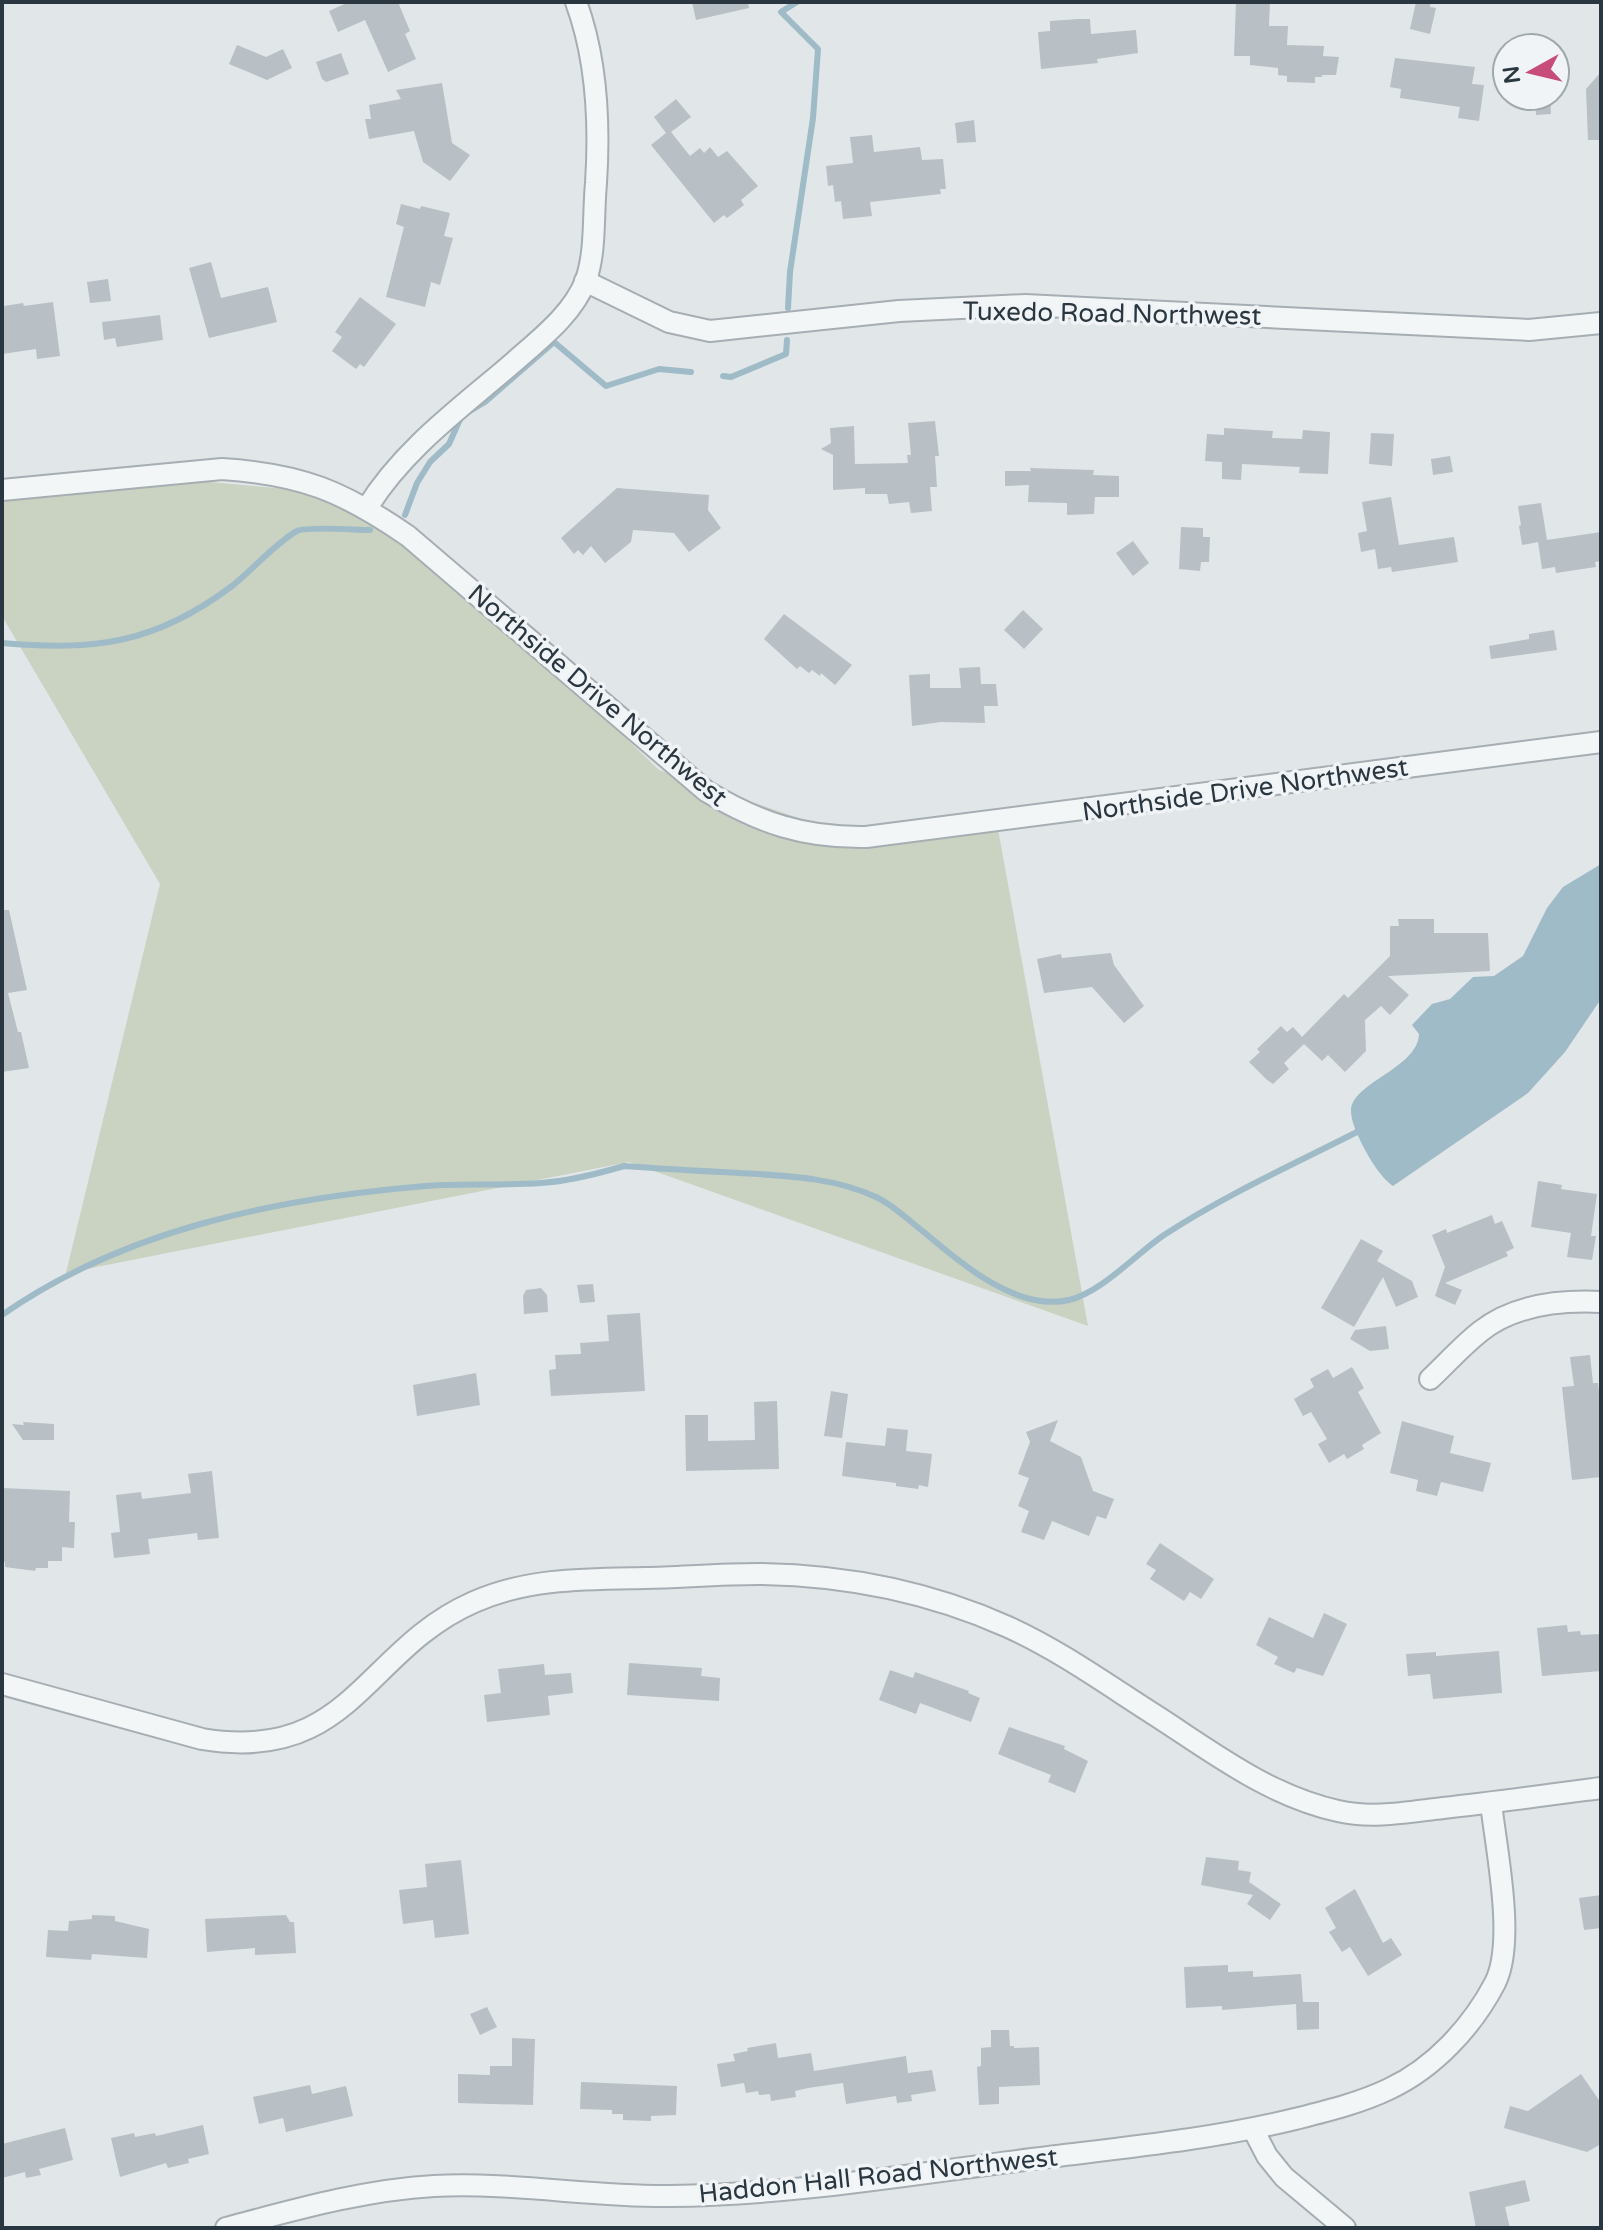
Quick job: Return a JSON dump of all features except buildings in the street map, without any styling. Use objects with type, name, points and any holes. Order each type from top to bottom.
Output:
[{"type":"street","points":[[367,508],[381,484],[400,462],[541,339],[573,304],[585,281],[590,261],[597,167],[595,77],[587,34],[576,2]]},
{"type":"street","name":"Tuxedo Road Northwest","points":[[585,281],[669,322],[710,331],[899,311],[1025,305],[1529,330],[1601,323]]},
{"type":"street","name":"Northside Drive Northwest","points":[[2,490],[222,469],[257,471],[330,490],[367,508],[408,536],[706,791],[738,810],[776,826],[806,834],[866,837],[1601,742]]},
{"type":"street","points":[[1430,1379],[1482,1330],[1512,1313],[1547,1304],[1601,1302]]},
{"type":"street","points":[[2,1684],[202,1739],[230,1744],[257,1743],[295,1735],[325,1721],[434,1624],[470,1603],[505,1589],[560,1580],[759,1574],[819,1577],[868,1583],[917,1594],[1011,1628],[1072,1662],[1257,1781],[1304,1803],[1343,1812],[1381,1815],[1601,1788]]},
{"type":"street","name":"Haddon Hall Road Northwest","points":[[226,2228],[319,2203],[388,2191],[477,2185],[664,2196],[752,2195],[1180,2141],[1253,2129],[1337,2108],[1388,2090],[1432,2062],[1468,2024],[1495,1983],[1504,1951],[1502,1893],[1491,1803]]},
{"type":"street","points":[[1253,2129],[1267,2156],[1284,2177],[1345,2228]]},
{"type":"green space","points":[[112,473],[340,494],[485,603],[659,770],[839,832],[996,818],[1088,1326],[629,1162],[66,1273],[160,884],[2,616],[2,489]]},
{"type":"water","points":[[1601,864],[1601,999],[1565,1052],[1528,1093],[1393,1186],[1370,1159],[1360,1140],[1351,1114],[1354,1100],[1408,1056],[1416,1046],[1419,1034],[1412,1025],[1432,1004],[1450,999],[1473,977],[1494,976],[1523,956],[1547,908],[1563,887]]},
{"type":"waterway","points":[[788,308],[790,272],[813,118],[818,49],[781,12],[797,2]]},
{"type":"waterway","points":[[723,376],[731,377],[786,354],[787,340]]},
{"type":"waterway","points":[[470,411],[485,402],[554,342],[606,386],[659,369],[691,372]]},
{"type":"waterway","points":[[405,515],[417,483],[430,462],[449,444],[461,417]]},
{"type":"waterway","points":[[2,643],[95,644],[150,632],[204,605],[232,586],[297,531],[321,528],[370,530]]},
{"type":"waterway","points":[[2,1315],[50,1285],[99,1260],[151,1240],[260,1209],[371,1191],[551,1182],[624,1166],[792,1177],[826,1181],[860,1190],[889,1205],[991,1283],[1030,1299],[1049,1302],[1069,1300],[1106,1281],[1187,1220],[1357,1132]]}]
